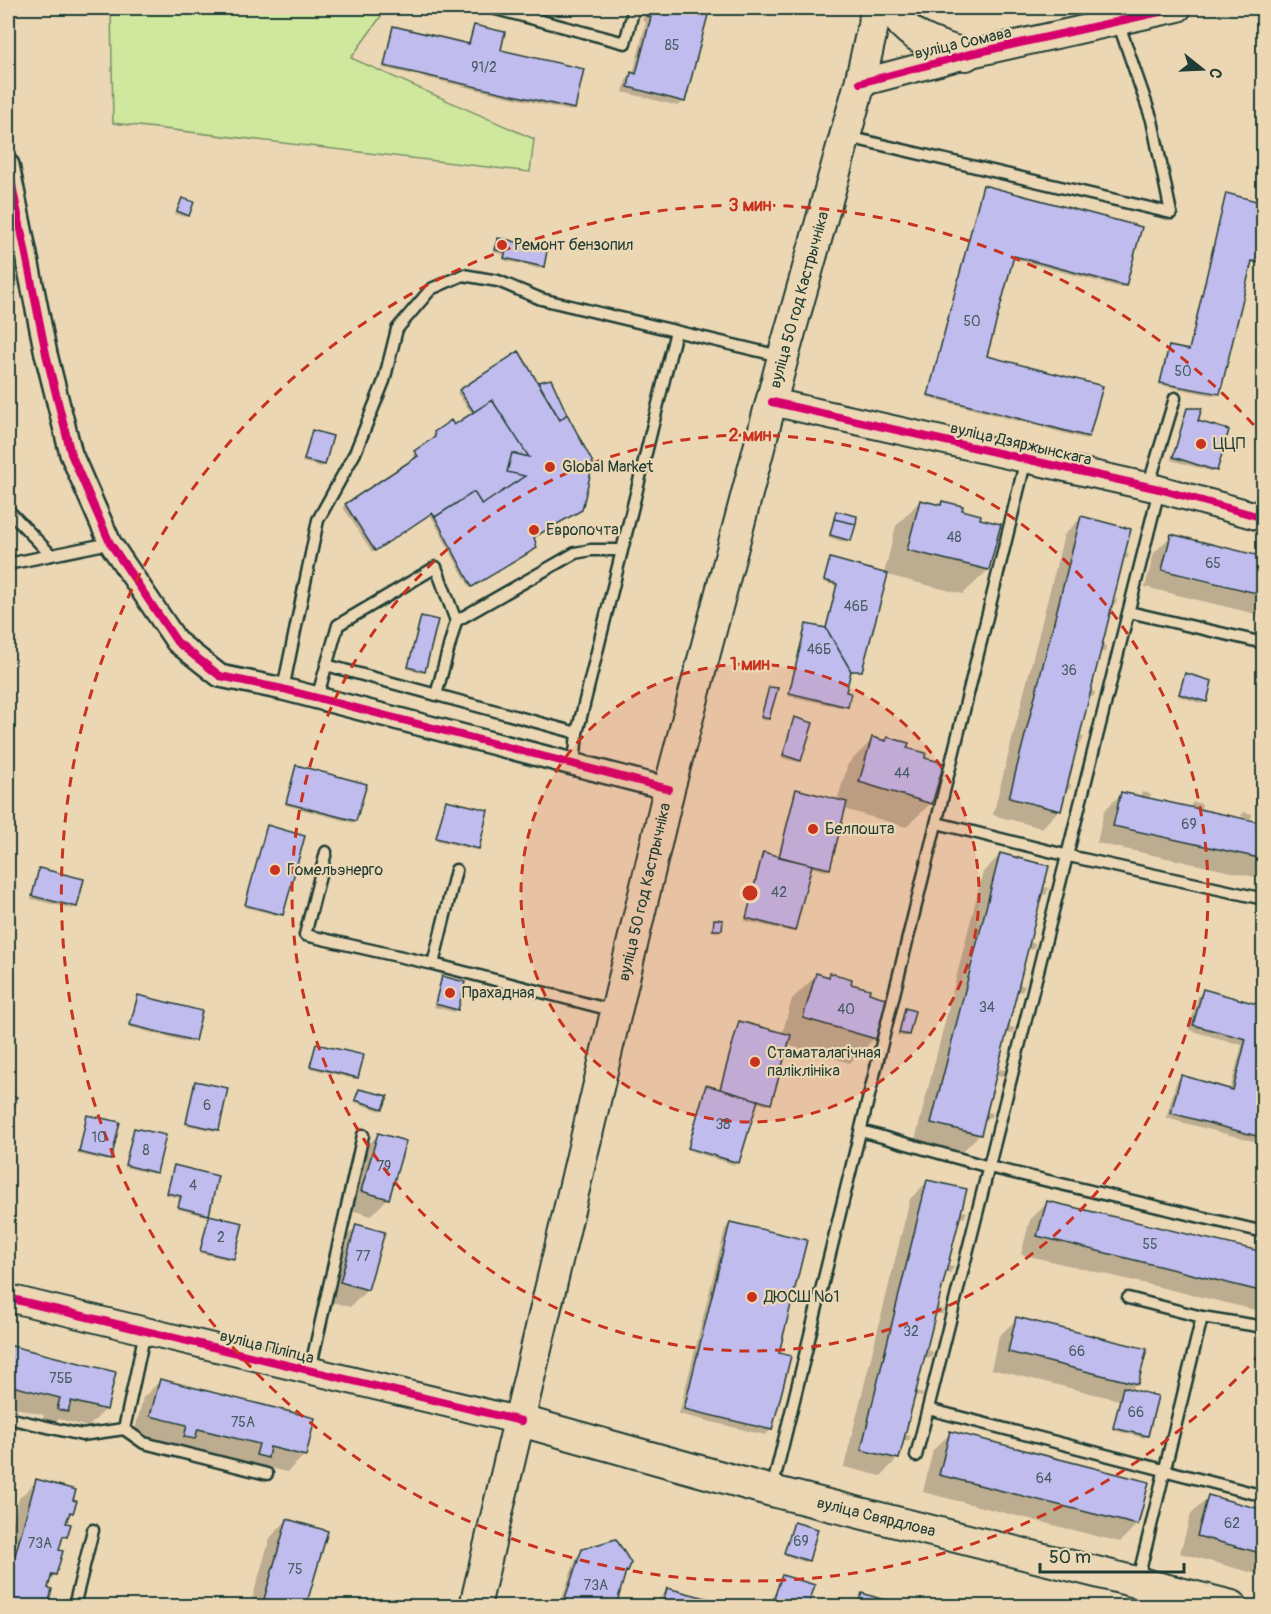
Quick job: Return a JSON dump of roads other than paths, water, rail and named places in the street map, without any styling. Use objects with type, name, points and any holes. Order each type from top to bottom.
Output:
[{"type":"main road","name":"вуліца 50 год Кастрычніка","points":[[475,1606],[521,1422],[669,789],[783,357],[860,83],[877,8]]},
{"type":"main road","points":[[891,8],[900,24],[915,36],[966,55]]},
{"type":"main road","name":"вуліца Свярдлова","points":[[521,1422],[772,1491],[1232,1606]]},
{"type":"street","name":"вуліца Сомава","points":[[860,83],[966,55],[1178,8]]},
{"type":"street","points":[[8,165],[46,354],[71,454],[110,543],[177,642],[220,676],[283,689],[669,789]]},
{"type":"street","name":"вуліца Дзяржынскага","points":[[772,402],[1154,488],[1263,518]]},
{"type":"street","name":"вуліца Піліпца","points":[[8,1298],[521,1422]]},
{"type":"lane","points":[[492,8],[625,43],[634,8]]},
{"type":"lane","points":[[845,136],[1171,213],[1152,120],[1118,22]]},
{"type":"lane","points":[[283,689],[318,520],[359,442],[384,381],[397,329],[431,289],[463,275],[498,281],[541,299],[783,357]]},
{"type":"lane","points":[[574,765],[577,733],[676,331]]},
{"type":"lane","points":[[916,1456],[1129,612],[1175,398]]},
{"type":"lane","points":[[772,1491],[1026,459]]},
{"type":"lane","points":[[8,510],[51,555]]},
{"type":"lane","points":[[8,564],[110,543]]},
{"type":"lane","points":[[456,621],[575,553],[591,550],[622,550]]},
{"type":"lane","points":[[317,698],[338,625],[436,567],[456,621],[436,695]]},
{"type":"lane","points":[[1129,612],[1263,643]]},
{"type":"lane","points":[[326,665],[577,733]]},
{"type":"lane","points":[[937,823],[1069,856],[1263,899]]},
{"type":"lane","points":[[326,852],[305,935],[433,964],[617,1012]]},
{"type":"lane","points":[[433,964],[456,870]]},
{"type":"lane","points":[[861,1131],[989,1167],[1263,1232]]},
{"type":"lane","points":[[309,1371],[363,1135]]},
{"type":"lane","points":[[1128,1298],[1202,1317],[1263,1328]]},
{"type":"lane","points":[[1137,1583],[1202,1317]]},
{"type":"lane","points":[[124,1429],[145,1331]]},
{"type":"lane","points":[[928,1409],[1263,1496]]},
{"type":"lane","points":[[8,1418],[82,1435],[124,1429],[144,1443],[267,1474]]},
{"type":"lane","points":[[74,1606],[93,1530]]},
{"type":"place","name":"Ремонт бензопил","points":[[502,245]]},
{"type":"place","name":"ЦЦП","points":[[1201,444]]},
{"type":"place","name":"Globаl Market","points":[[550,467]]},
{"type":"place","name":"Европочта","points":[[534,530]]},
{"type":"place","name":"Белпошта","points":[[813,829]]},
{"type":"place","name":"Гомельэнерго","points":[[275,870]]},
{"type":"place","name":"Прахадная","points":[[450,993]]},
{"type":"place","name":"Стаматалагічная паліклініка","points":[[755,1062]]},
{"type":"place","name":"ДЮСШ №1","points":[[752,1297]]}]
